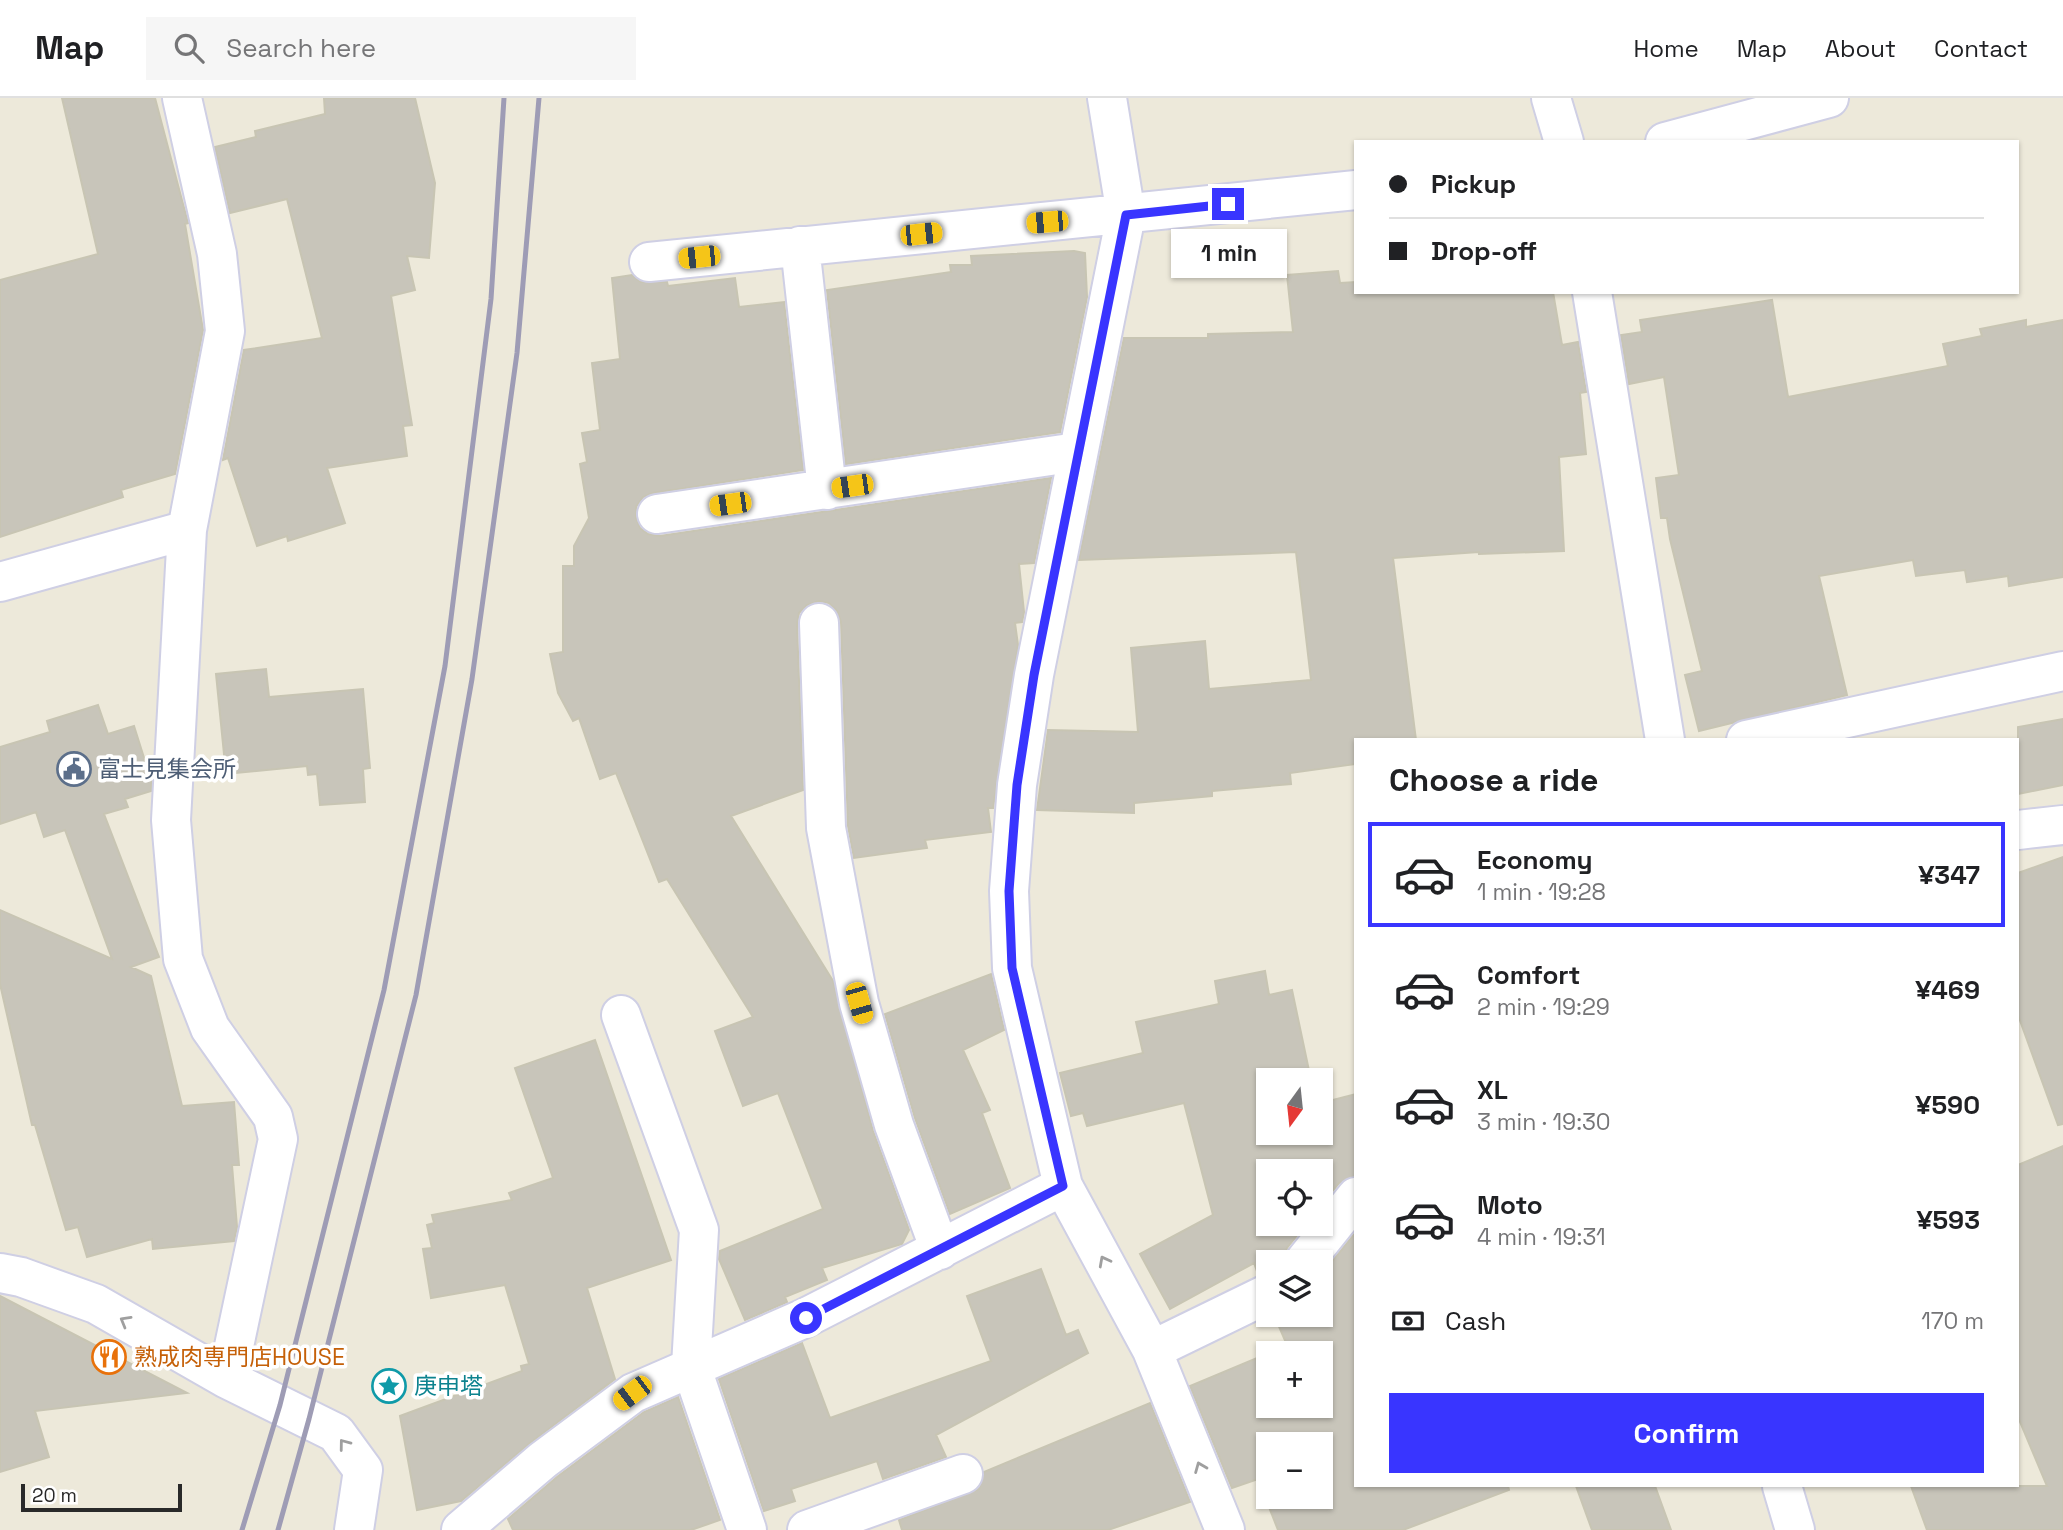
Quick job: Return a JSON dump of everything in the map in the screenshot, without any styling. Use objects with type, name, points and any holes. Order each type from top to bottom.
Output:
[{"type":"street","points":[[182,98],[217,254],[225,331],[212,414],[187,530],[171,820],[183,960],[210,1028],[274,1117],[278,1139],[227,1379]]},
{"type":"street","points":[[1107,98],[1126,215],[1034,675],[1017,785],[1009,891],[1012,968],[1063,1186],[1152,1350],[1225,1530]]},
{"type":"street","points":[[1551,98],[1563,140]]},
{"type":"street","points":[[1672,140],[1829,98]]},
{"type":"street","points":[[649,262],[1354,190]]},
{"type":"street","points":[[800,246],[827,490]]},
{"type":"street","points":[[1592,294],[1665,738]]},
{"type":"street","points":[[657,514],[1077,452]]},
{"type":"street","points":[[0,582],[187,530]]},
{"type":"street","points":[[819,623],[827,828],[859,1003],[894,1125],[940,1251]]},
{"type":"street","points":[[1755,738],[2063,671]]},
{"type":"street","points":[[2019,830],[2063,825]]},
{"type":"street","points":[[621,1015],[699,1230],[691,1366],[747,1530]]},
{"type":"street","points":[[461,1530],[543,1460],[632,1393],[806,1318],[1063,1186]]},
{"type":"street","points":[[1314,1250],[1354,1200]]},
{"type":"street","points":[[0,1273],[21,1277],[96,1304],[227,1379],[336,1433],[363,1470],[354,1530]]},
{"type":"street","points":[[1152,1350],[1256,1299]]},
{"type":"street","points":[[807,1530],[963,1474]]},
{"type":"street","points":[[1782,1487],[1796,1530]]},
{"type":"building","points":[[62,98],[155,98],[188,223],[185,224],[203,330],[175,474],[121,490],[123,497],[0,537],[0,280],[98,254]]},
{"type":"building","points":[[324,98],[415,98],[435,183],[429,258],[407,256],[415,290],[391,296],[412,425],[403,426],[407,456],[327,468],[345,523],[288,541],[287,536],[257,546],[228,458],[223,460],[244,350],[322,338],[287,199],[230,213],[215,147],[256,137],[255,131],[325,114]]},
{"type":"building","points":[[1074,251],[1085,253],[1087,297],[1060,432],[846,464],[827,290],[951,272],[950,265],[972,265],[971,256]]},
{"type":"building","points":[[1338,271],[1340,283],[1354,282],[1354,294],[1553,294],[1562,345],[1578,342],[1586,392],[1580,393],[1586,454],[1559,457],[1564,551],[1479,552],[1393,558],[1416,738],[1354,738],[1354,764],[1290,773],[1291,784],[1212,791],[1212,796],[1134,803],[1134,813],[1037,810],[1048,730],[1138,732],[1131,648],[1205,641],[1209,689],[1311,680],[1296,552],[1079,560],[1124,338],[1208,338],[1208,334],[1293,332],[1287,275]]},
{"type":"building","points":[[632,275],[641,282],[667,282],[668,286],[735,278],[739,307],[784,302],[803,470],[653,493],[643,497],[636,507],[636,518],[640,528],[648,534],[660,536],[1051,478],[1034,563],[1019,564],[1024,612],[1022,622],[1015,623],[1018,645],[993,808],[988,808],[991,832],[925,840],[927,848],[854,858],[848,826],[841,622],[837,611],[829,603],[819,601],[807,605],[799,613],[797,624],[803,790],[731,816],[833,981],[873,1131],[909,1230],[902,1244],[822,1268],[827,1280],[785,1297],[787,1302],[745,1320],[719,1259],[720,1251],[823,1209],[778,1093],[743,1106],[715,1031],[753,1017],[667,879],[659,882],[616,773],[600,779],[579,718],[573,721],[558,693],[550,654],[563,652],[563,566],[574,566],[574,546],[589,518],[580,464],[587,462],[582,433],[600,430],[592,363],[620,359],[612,278]]},
{"type":"building","points":[[1772,300],[1788,397],[1948,366],[1943,344],[1982,336],[1980,329],[2026,320],[2026,327],[2063,320],[2063,577],[2009,586],[2008,576],[1967,582],[1965,570],[1916,576],[1913,560],[1819,576],[1847,695],[1699,731],[1685,675],[1702,671],[1667,518],[1661,518],[1656,478],[1679,475],[1664,377],[1629,384],[1621,335],[1642,332],[1640,320]]},
{"type":"building","points":[[266,669],[269,697],[363,689],[370,768],[363,769],[365,802],[320,805],[317,774],[308,775],[307,766],[226,774],[216,674]]},
{"type":"building","points":[[98,705],[108,734],[134,726],[151,780],[151,791],[125,799],[128,807],[104,814],[159,957],[131,967],[151,976],[182,1106],[234,1102],[239,1165],[232,1165],[237,1227],[234,1241],[153,1249],[152,1239],[87,1257],[78,1227],[66,1230],[35,1125],[32,1125],[0,984],[0,910],[112,959],[65,830],[44,837],[36,812],[0,824],[0,747],[50,732],[47,721]]},
{"type":"building","points":[[2063,719],[2063,785],[2019,794],[2018,727]]},
{"type":"building","points":[[2063,857],[2063,1124],[2058,1125],[2019,1018],[2019,873]]},
{"type":"building","points":[[1265,971],[1269,995],[1292,990],[1308,1068],[1256,1068],[1256,1145],[1333,1145],[1334,1100],[1354,1095],[1354,1177],[1339,1183],[1333,1190],[1333,1159],[1256,1159],[1256,1236],[1297,1236],[1286,1250],[1256,1250],[1256,1268],[1254,1263],[1170,1309],[1140,1254],[1213,1215],[1184,1103],[1087,1126],[1083,1113],[1071,1116],[1060,1073],[1143,1053],[1136,1022],[1219,1004],[1215,981]]},
{"type":"building","points":[[991,974],[1004,1030],[963,1050],[990,1110],[982,1113],[1010,1188],[950,1214],[915,1118],[885,1014]]},
{"type":"building","points":[[595,1040],[671,1260],[587,1288],[615,1379],[530,1443],[461,1501],[417,1510],[400,1416],[522,1371],[521,1366],[529,1364],[505,1285],[431,1298],[423,1249],[432,1248],[427,1225],[434,1223],[432,1215],[512,1200],[509,1193],[553,1178],[515,1068]]},
{"type":"building","points":[[2063,1146],[2063,1530],[1927,1530],[1911,1487],[2047,1486],[2019,1419],[2019,1165]]},
{"type":"building","points":[[1354,1234],[1354,1487],[1508,1487],[1509,1490],[1403,1530],[1278,1530],[1270,1509],[1333,1509],[1333,1432],[1256,1432],[1256,1480],[1232,1488],[1190,1386],[1256,1358],[1256,1418],[1333,1418],[1333,1341],[1285,1341],[1279,1327],[1333,1327],[1333,1260]]},
{"type":"building","points":[[1041,1269],[1066,1335],[1078,1330],[1088,1353],[936,1435],[946,1457],[883,1479],[877,1461],[791,1489],[795,1501],[764,1511],[719,1379],[802,1343],[830,1418],[991,1361],[967,1296]]},
{"type":"building","points":[[0,1296],[187,1393],[35,1411],[49,1457],[0,1472]]},
{"type":"building","points":[[678,1397],[720,1520],[691,1530],[513,1530],[508,1519],[557,1477],[644,1412]]},
{"type":"building","points":[[1150,1403],[1190,1502],[1108,1530],[902,1530],[899,1520],[979,1489],[984,1472]]},
{"type":"building","points":[[1576,1487],[1655,1487],[1671,1530],[1592,1530]]},
{"type":"railway","points":[[242,1530],[280,1405],[384,990],[445,666],[491,299],[504,98]]},
{"type":"railway","points":[[278,1530],[309,1419],[416,995],[472,679],[517,353],[539,98]]},
{"type":"place","name":"富士見集会所","points":[[74,769]]},
{"type":"place","name":"熟成肉専門店HOUSE","points":[[109,1357]]},
{"type":"place","name":"庚申塔","points":[[389,1386]]},
{"type":"route","points":[[806,1318],[1063,1186],[1012,968],[1009,891],[1017,785],[1034,675],[1126,215],[1228,204]]}]
